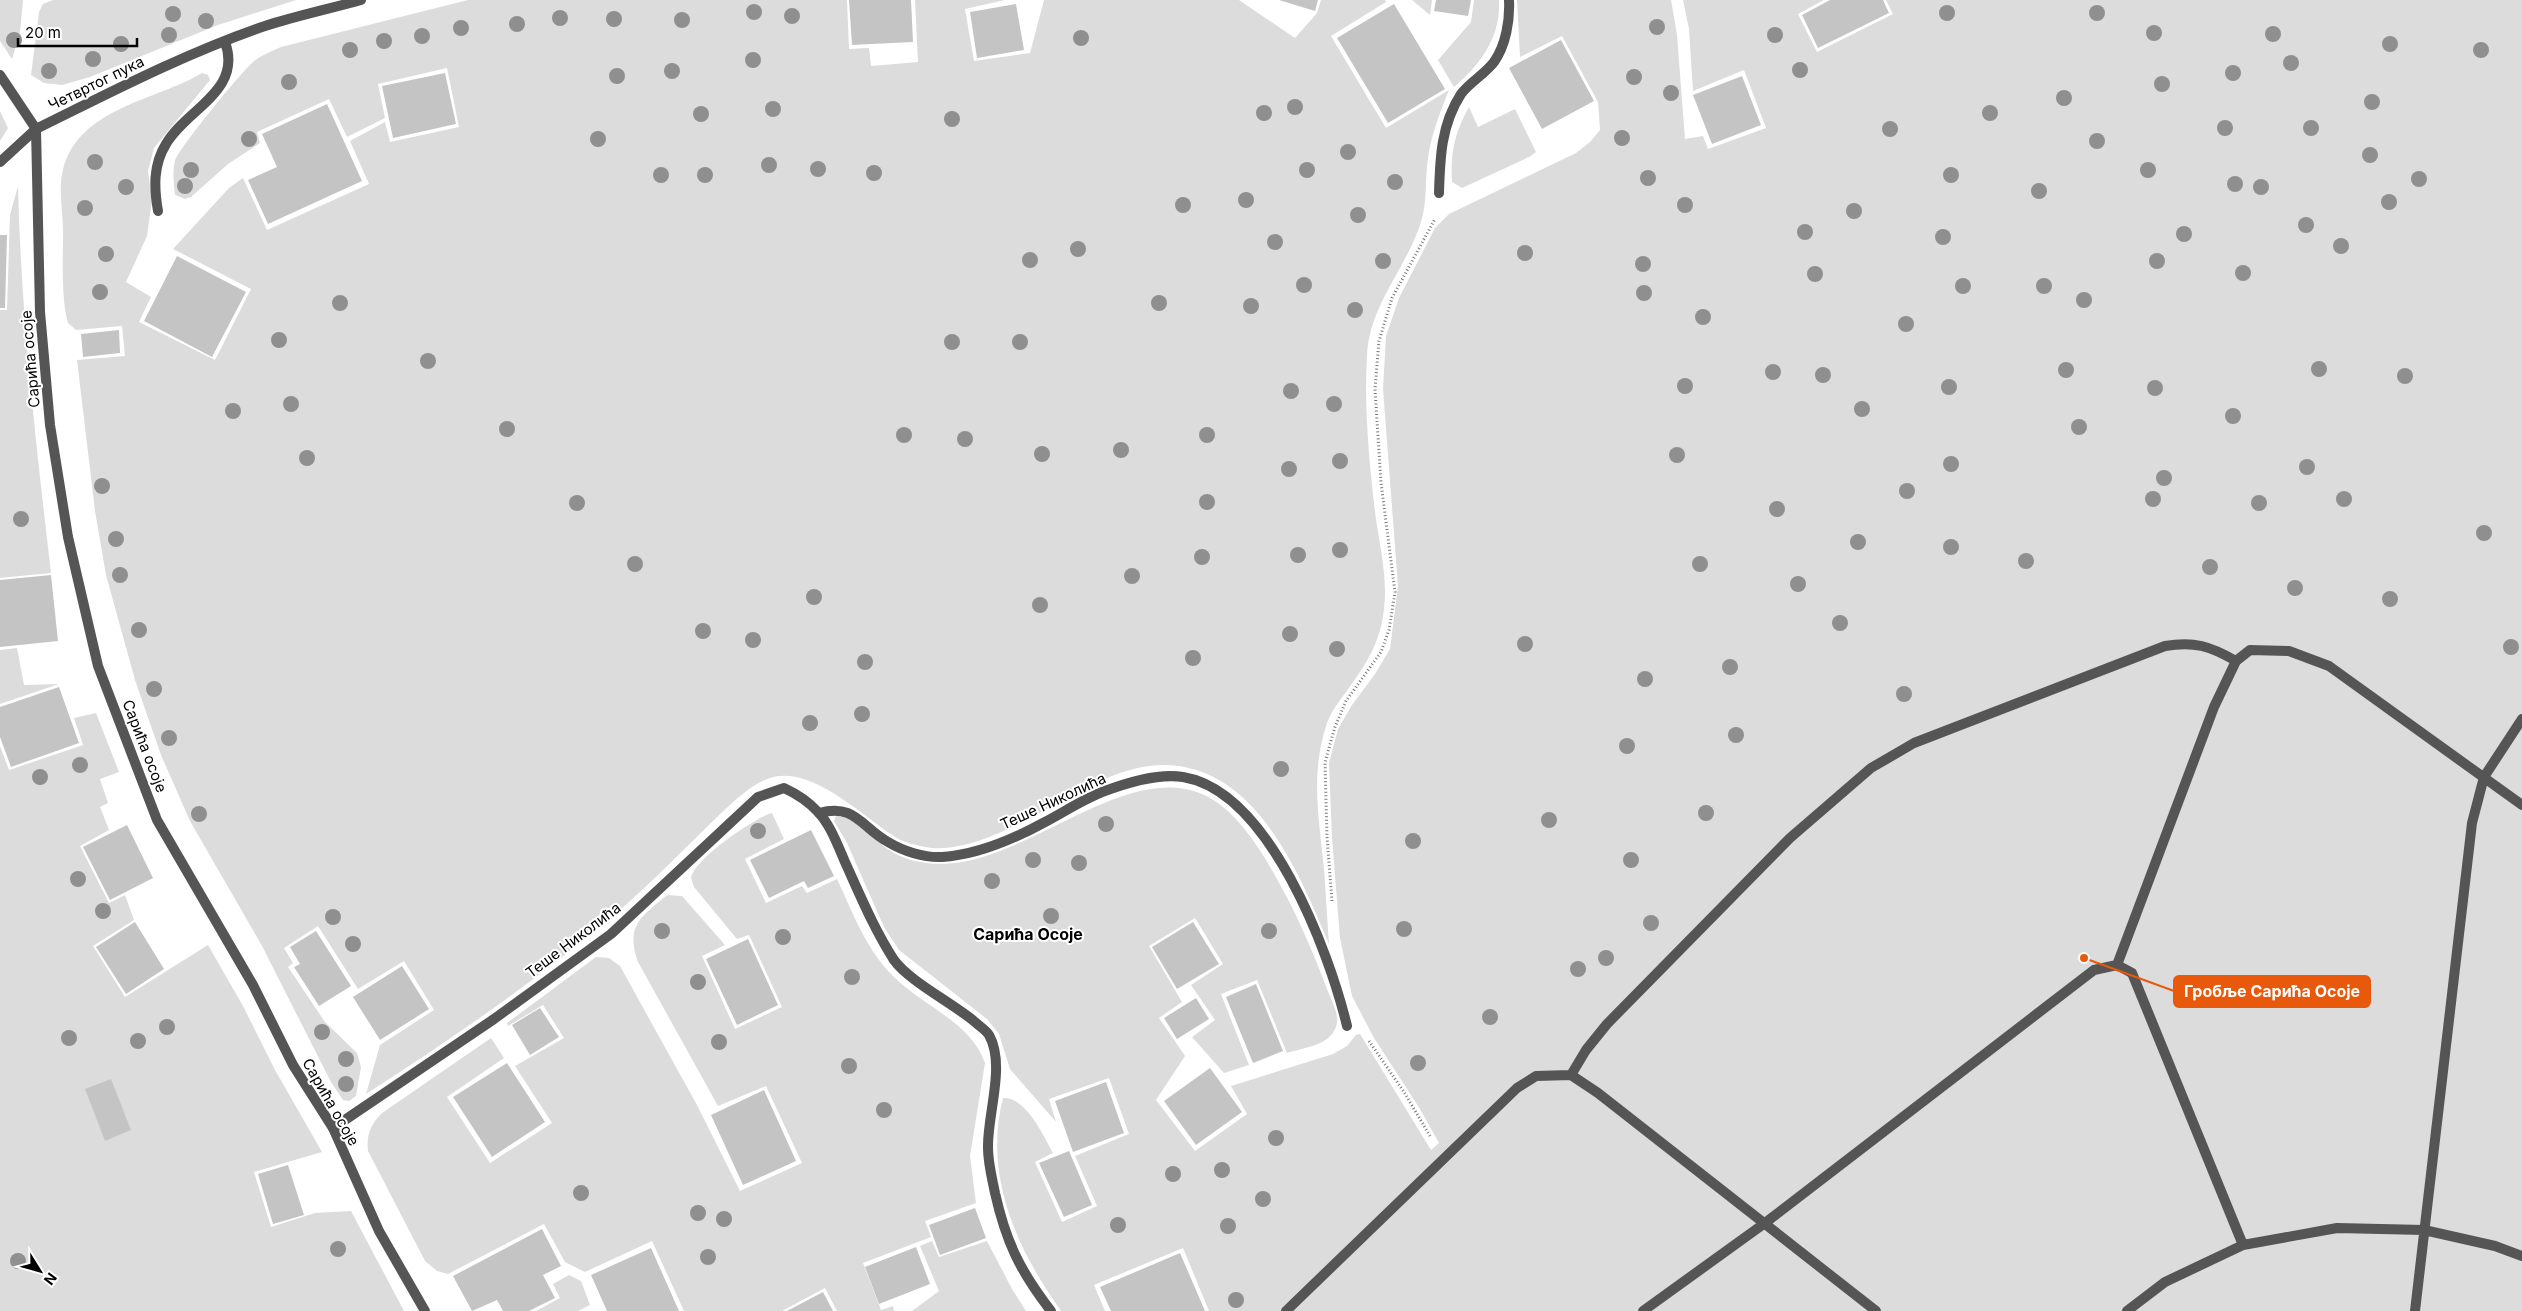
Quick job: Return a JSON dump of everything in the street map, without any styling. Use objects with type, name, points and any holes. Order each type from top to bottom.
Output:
[{"type":"street","name":"Четвртог пука","points":[[0,162],[36,129],[146,74],[265,26],[361,0]]},
{"type":"street","points":[[1439,193],[1440,157],[1444,132],[1462,93],[1494,62],[1502,46],[1508,26],[1509,0]]},
{"type":"street","points":[[158,211],[155,191],[156,172],[160,157],[166,142],[221,84],[230,59],[225,42]]},
{"type":"street","points":[[0,75],[36,129]]},
{"type":"street","name":"Сарића осоје","points":[[36,129],[40,312],[50,425],[68,537],[98,666],[157,820],[253,985],[293,1065],[333,1128],[379,1231],[425,1311]]},
{"type":"street","points":[[1571,1076],[1586,1050],[1606,1024],[1790,838],[1871,768],[1914,743],[2165,646],[2188,642],[2216,650],[2236,661]]},
{"type":"street","points":[[2117,965],[2214,707],[2236,661],[2250,650],[2289,651],[2329,666],[2522,805]]},
{"type":"street","points":[[2416,1311],[2472,822],[2484,777],[2522,719]]},
{"type":"street","name":"Теше Николића","points":[[819,812],[830,810],[852,814],[888,842],[907,851],[942,857],[979,850],[1013,838],[1080,802],[1124,785],[1166,777],[1200,782],[1216,789],[1242,810],[1274,849],[1302,903],[1323,952],[1342,1004],[1347,1026]]},
{"type":"street","name":"Теше Николића","points":[[333,1128],[494,1019],[611,934],[758,797],[784,788],[801,796],[819,812],[836,842],[874,927],[896,962],[924,986],[960,1009],[989,1034],[994,1055],[995,1083],[988,1148],[993,1186],[1003,1231],[1016,1259],[1034,1289],[1051,1311]]},
{"type":"street","points":[[1643,1311],[1765,1223],[2094,970],[2117,965],[2132,973],[2243,1245]]},
{"type":"street","points":[[1286,1311],[1517,1088],[1536,1076],[1571,1076],[1598,1093],[1876,1311]]},
{"type":"street","points":[[2127,1311],[2165,1282],[2243,1245],[2337,1228],[2424,1230],[2495,1246],[2522,1256]]},
{"type":"path","points":[[1333,904],[1327,838],[1325,762],[1335,728],[1346,701],[1382,652],[1390,630],[1395,592],[1381,483],[1375,390],[1379,341],[1392,298],[1436,217],[1439,193]]},
{"type":"path","points":[[1366,1034],[1426,1127],[1441,1160]]},
{"type":"shaded area","points":[[0,0],[23,0],[20,32],[12,59],[0,41]]},
{"type":"shaded area","points":[[53,0],[296,0],[218,25],[90,77],[62,85],[44,83],[31,75],[39,12],[43,4]]},
{"type":"shaded area","points":[[468,0],[847,0],[849,49],[869,48],[871,66],[918,62],[915,0],[1005,0],[965,9],[974,61],[1030,53],[1044,0],[1239,0],[1295,38],[1317,13],[1321,0],[1385,0],[1386,2],[1331,36],[1386,128],[1449,90],[1432,137],[1427,167],[1425,203],[1420,225],[1406,257],[1381,304],[1369,338],[1366,375],[1368,434],[1375,512],[1384,572],[1385,597],[1380,630],[1373,650],[1329,718],[1319,760],[1317,796],[1329,944],[1288,856],[1270,828],[1248,803],[1224,783],[1196,770],[1163,765],[1149,766],[1121,773],[1081,790],[996,834],[963,845],[947,848],[932,848],[901,840],[835,794],[818,785],[786,776],[770,778],[753,786],[737,799],[633,898],[549,967],[489,1011],[366,1094],[380,1045],[434,1010],[404,961],[358,989],[318,926],[284,948],[293,963],[288,967],[325,1022],[357,1053],[361,1067],[356,1096],[349,1101],[343,1100],[331,1082],[262,946],[190,821],[161,755],[135,680],[106,575],[95,511],[77,360],[125,356],[122,326],[76,330],[68,323],[63,290],[62,177],[71,149],[84,133],[101,119],[202,73],[208,75],[210,80],[154,148],[148,171],[152,200],[147,236],[126,282],[151,297],[139,322],[215,360],[251,289],[173,249],[229,188],[243,178],[267,230],[369,184],[350,141],[385,122],[390,142],[459,127],[447,68],[378,84],[385,118],[347,137],[329,99],[257,132],[260,143],[228,164],[191,197],[185,199],[175,195],[173,174],[175,161],[187,142],[237,79],[254,61],[267,53],[281,47]]},
{"type":"shaded area","points":[[1412,0],[1432,0],[1430,15]]},
{"type":"shaded area","points":[[1474,0],[1499,0],[1497,26],[1493,38],[1481,59],[1454,87],[1438,60],[1471,22]]},
{"type":"shaded area","points":[[1517,0],[1671,0],[1677,35],[1685,139],[1703,136],[1708,149],[1766,128],[1744,70],[1693,91],[1689,29],[1683,0],[1824,0],[1798,14],[1817,52],[1893,14],[1886,0],[2522,0],[2522,1311],[1209,1311],[1183,1248],[1094,1285],[1105,1311],[1061,1311],[1031,1263],[1018,1237],[1008,1210],[1001,1183],[997,1155],[998,1127],[1003,1098],[1011,1099],[1026,1110],[1039,1127],[1053,1153],[1035,1162],[1062,1222],[1097,1206],[1075,1156],[1129,1134],[1109,1078],[1049,1099],[1056,1122],[1010,1069],[999,1034],[987,1019],[899,950],[884,927],[847,843],[834,821],[836,816],[851,820],[897,855],[924,863],[953,863],[989,855],[1018,844],[1104,803],[1132,793],[1159,788],[1192,790],[1205,795],[1224,807],[1234,817],[1250,836],[1269,865],[1309,944],[1334,1006],[1337,1022],[1334,1031],[1325,1040],[1313,1046],[1287,1053],[1257,980],[1221,994],[1249,1065],[1224,1073],[1192,1037],[1215,1020],[1191,985],[1223,964],[1195,918],[1149,946],[1182,1002],[1159,1018],[1185,1056],[1156,1100],[1195,1151],[1247,1114],[1231,1086],[1333,1054],[1347,1046],[1356,1035],[1360,1034],[1431,1150],[1439,1143],[1420,1109],[1374,1038],[1352,996],[1340,938],[1332,838],[1329,763],[1338,729],[1390,649],[1398,586],[1383,389],[1386,336],[1399,298],[1435,228],[1449,214],[1576,153],[1590,142],[1600,130],[1598,102],[1562,36],[1520,57]]},
{"type":"shaded area","points":[[1469,107],[1478,127],[1515,109],[1536,152],[1462,188],[1452,182],[1452,162],[1457,134]]},
{"type":"shaded area","points":[[0,111],[8,128],[0,141]]},
{"type":"shaded area","points":[[18,186],[26,332],[51,573],[0,578],[0,310],[7,310],[10,215]]},
{"type":"shaded area","points":[[17,648],[24,685],[59,684],[0,704],[0,650]]},
{"type":"shaded area","points":[[96,713],[119,772],[100,779],[108,803],[100,807],[109,830],[80,846],[109,903],[125,895],[134,920],[93,946],[125,997],[208,945],[243,1006],[275,1070],[322,1152],[254,1172],[271,1227],[315,1213],[351,1211],[404,1311],[0,1311],[0,746],[9,770],[83,745],[74,718]]},
{"type":"shaded area","points":[[772,813],[784,839],[745,859],[766,903],[802,886],[807,893],[837,879],[860,928],[880,962],[901,984],[956,1024],[978,1048],[985,1063],[970,1156],[976,1203],[925,1221],[931,1237],[863,1263],[881,1310],[893,1306],[894,1311],[837,1311],[825,1288],[782,1311],[684,1311],[652,1241],[585,1272],[565,1262],[544,1224],[448,1274],[437,1271],[425,1261],[368,1151],[368,1140],[372,1126],[382,1113],[491,1038],[504,1058],[447,1097],[490,1163],[552,1123],[515,1066],[564,1038],[543,1005],[508,1026],[507,1023],[596,957],[609,958],[620,966],[697,1105],[740,1191],[802,1163],[766,1086],[718,1106],[638,962],[633,939],[638,923],[643,916],[667,895],[682,896],[725,945],[702,956],[735,1029],[782,1007],[749,935],[737,939],[694,887],[691,878],[702,861],[713,850],[739,831],[763,816]]},
{"type":"shaded area","points":[[932,1241],[939,1257],[987,1241],[1012,1289],[1026,1311],[912,1311],[939,1291],[920,1246]]},
{"type":"shaded area","points":[[569,1275],[581,1281],[590,1305],[578,1311],[536,1311],[560,1298],[553,1284]]},
{"type":"building","points":[[849,0],[911,0],[913,42],[852,45]]},
{"type":"building","points":[[1279,0],[1318,0],[1315,11]]},
{"type":"building","points":[[1436,0],[1471,0],[1468,16],[1434,11]]},
{"type":"building","points":[[1830,0],[1883,0],[1889,13],[1818,48],[1802,15]]},
{"type":"building","points":[[1016,4],[1024,50],[977,58],[970,12]]},
{"type":"building","points":[[1394,4],[1445,89],[1388,123],[1337,38]]},
{"type":"building","points":[[1561,40],[1594,101],[1542,129],[1509,68]]},
{"type":"building","points":[[445,73],[456,124],[393,138],[382,86]]},
{"type":"building","points":[[1742,76],[1761,125],[1712,144],[1693,95]]},
{"type":"building","points":[[327,104],[362,181],[268,224],[248,180],[277,167],[262,134]]},
{"type":"building","points":[[0,235],[7,235],[5,308],[0,308]]},
{"type":"building","points":[[177,256],[246,292],[212,357],[144,321]]},
{"type":"building","points":[[119,330],[120,353],[83,357],[81,334]]},
{"type":"building","points":[[51,575],[58,641],[0,647],[0,580]]},
{"type":"building","points":[[59,687],[79,743],[11,767],[0,737],[0,707]]},
{"type":"building","points":[[127,825],[153,878],[110,900],[83,847]]},
{"type":"building","points":[[811,830],[834,876],[808,888],[804,881],[769,898],[750,860]]},
{"type":"building","points":[[135,922],[164,969],[126,994],[96,947]]},
{"type":"building","points":[[1193,922],[1219,964],[1177,989],[1152,947]]},
{"type":"building","points":[[316,931],[351,986],[319,1006],[294,967],[300,964],[290,947]]},
{"type":"building","points":[[748,939],[778,1005],[737,1025],[706,959]]},
{"type":"building","points":[[402,966],[429,1009],[380,1040],[353,997]]},
{"type":"building","points":[[1256,984],[1283,1051],[1253,1063],[1226,997]]},
{"type":"building","points":[[1196,998],[1209,1019],[1177,1039],[1164,1018]]},
{"type":"building","points":[[540,1008],[559,1037],[530,1055],[512,1025]]},
{"type":"building","points":[[507,1063],[545,1122],[492,1157],[453,1097]]},
{"type":"building","points":[[1210,1068],[1242,1112],[1196,1145],[1164,1101]]},
{"type":"building","points":[[111,1079],[131,1130],[105,1141],[85,1089]]},
{"type":"building","points":[[1106,1082],[1124,1133],[1073,1152],[1055,1101]]},
{"type":"building","points":[[764,1090],[796,1161],[743,1185],[711,1115]]},
{"type":"building","points":[[1069,1151],[1092,1205],[1064,1217],[1039,1163]]},
{"type":"building","points":[[288,1165],[304,1215],[273,1224],[258,1174]]},
{"type":"building","points":[[975,1208],[986,1238],[940,1255],[929,1225]]},
{"type":"building","points":[[542,1229],[561,1266],[543,1275],[555,1298],[529,1311],[503,1311],[497,1300],[472,1311],[453,1276]]},
{"type":"building","points":[[916,1247],[930,1284],[879,1304],[865,1267]]},
{"type":"building","points":[[651,1248],[679,1311],[607,1311],[591,1275]]},
{"type":"building","points":[[1180,1253],[1205,1311],[1111,1311],[1100,1287]]},
{"type":"building","points":[[823,1292],[833,1311],[787,1311]]},
{"type":"place","name":"Гробље Сарића Осоје","points":[[2084,958]]},
{"type":"district","name":"Сарића Осоје","points":[[1028,934]]}]
